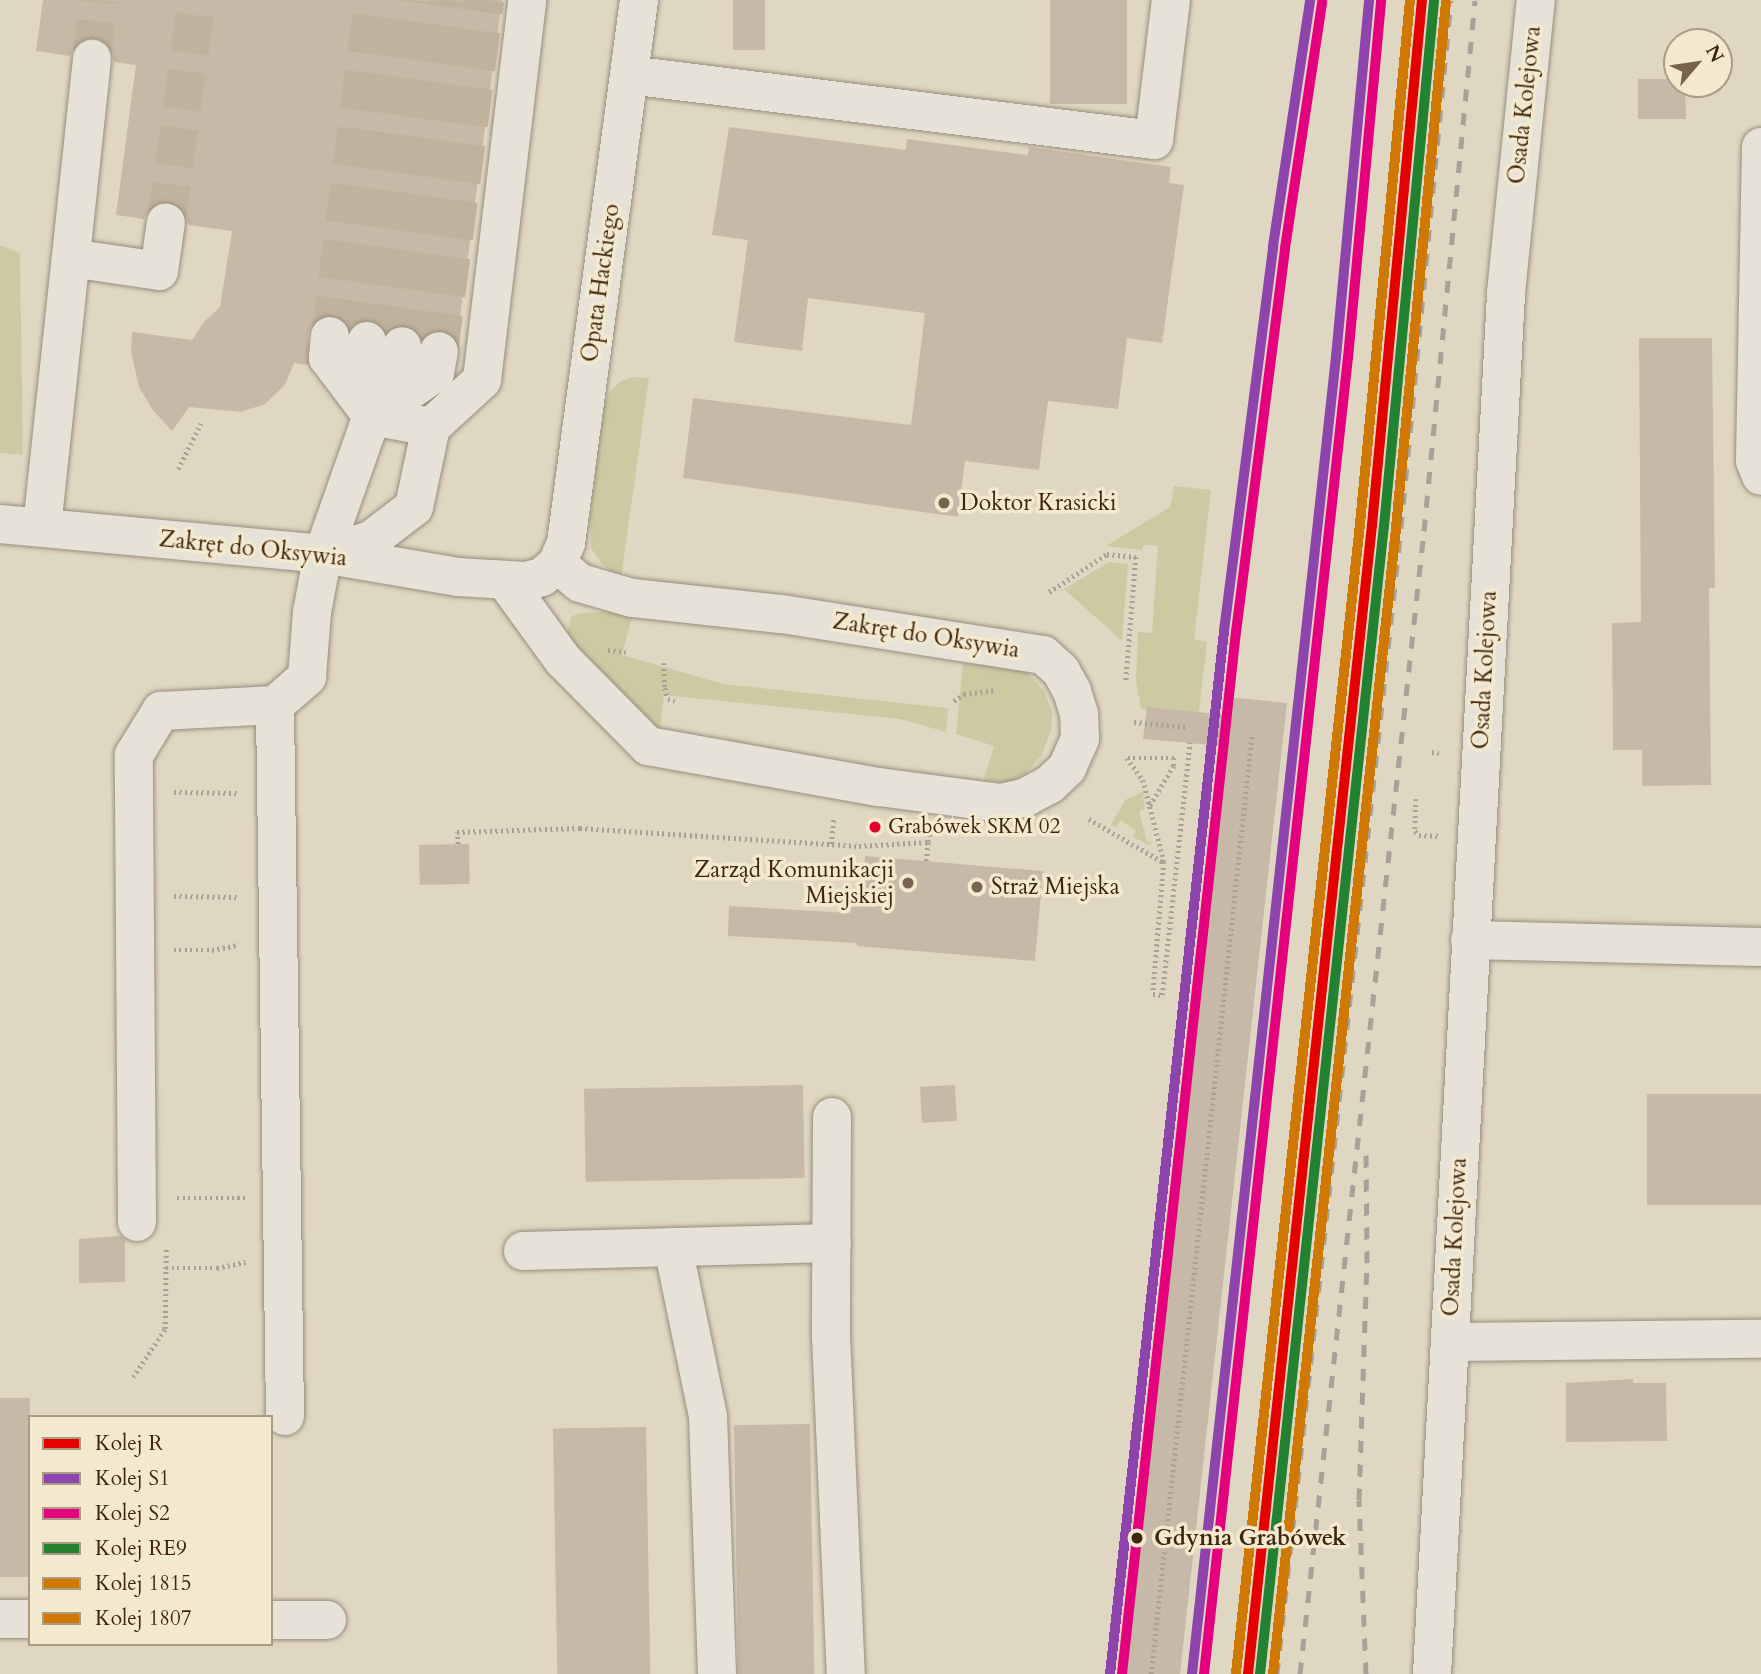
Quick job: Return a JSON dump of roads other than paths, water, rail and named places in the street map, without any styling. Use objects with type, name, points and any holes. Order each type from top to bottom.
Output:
[{"type":"street","points":[[323,554],[371,540],[414,507],[431,427],[482,380],[527,0]]},
{"type":"street","name":"Opata Hackiego","points":[[557,564],[566,542],[639,0]]},
{"type":"street","points":[[629,75],[1154,140],[1171,0]]},
{"type":"street","name":"Osada Kolejowa","points":[[1432,1674],[1506,293],[1536,0]]},
{"type":"street","points":[[42,527],[92,59]]},
{"type":"street","points":[[1761,147],[1755,461],[1761,475]]},
{"type":"street","points":[[71,258],[159,271],[166,222]]},
{"type":"street","points":[[330,336],[328,358],[372,416],[431,427]]},
{"type":"street","points":[[151,1210],[134,754],[161,711],[275,705],[307,677],[312,612],[323,554],[372,416],[399,368],[403,346]]},
{"type":"street","name":"Zakręt do Oksywia","points":[[0,524],[323,554],[458,577],[525,581],[542,577],[557,564],[580,583],[632,598],[780,614],[1018,649],[1043,655],[1061,671],[1072,691],[1079,714],[1080,739],[1067,768],[1049,785],[1026,797],[1001,803],[879,787],[648,746],[563,660],[505,580]]},
{"type":"street","points":[[275,705],[285,1416]]},
{"type":"street","points":[[1470,940],[1761,947]]},
{"type":"street","points":[[832,1117],[831,1336],[846,1674]]},
{"type":"street","points":[[523,1251],[832,1242]]},
{"type":"street","points":[[673,1247],[708,1416],[717,1674]]},
{"type":"street","name":"Osada Kolejowa","points":[[1450,1342],[1761,1339]]},
{"type":"street","points":[[0,1619],[28,1619]]},
{"type":"street","points":[[273,1620],[327,1620]]},
{"type":"tunnel","points":[[92,59],[98,0]]},
{"type":"tunnel","points":[[166,222],[197,0]]},
{"type":"tunnel","points":[[330,336],[373,0]]},
{"type":"tunnel","points":[[367,341],[410,0]]},
{"type":"tunnel","points":[[402,346],[448,0]]},
{"type":"tunnel","points":[[439,351],[485,0]]},
{"type":"railway","points":[[1277,1674],[1401,528],[1451,0]]},
{"type":"railway","points":[[1300,1674],[1424,531],[1475,0]]},
{"type":"railway","points":[[1366,1145],[1367,1263],[1359,1500],[1366,1674]]},
{"type":"rail line","name":"S1","points":[[1110,1674],[1224,631],[1273,246],[1310,0]]},
{"type":"rail line","name":"S1","points":[[1192,1674],[1336,357],[1369,0]]},
{"type":"rail line","name":"1815","points":[[1236,1673],[1360,524],[1410,0]]},
{"type":"rail line","name":"R","points":[[1248,1674],[1372,525],[1422,0]]},
{"type":"rail line","name":"S2","points":[[1204,1674],[1348,358],[1381,1]]},
{"type":"rail line","name":"RE9","points":[[1260,1674],[1384,526],[1434,1]]},
{"type":"rail line","name":"S2","points":[[1122,1674],[1236,632],[1285,248],[1322,2]]},
{"type":"rail line","name":"1807","points":[[1273,1674],[1396,528],[1446,2]]},
{"type":"place","name":"Doktor Krasicki","points":[[944,503]]},
{"type":"place","name":"Grabówek SKM 02","points":[[875,827]]},
{"type":"place","name":"Zarząd Komunikacji Miejskiej","points":[[908,883]]},
{"type":"place","name":"Straż Miejska","points":[[977,887]]},
{"type":"place","name":"Gdynia Grabówek","points":[[1137,1538]]}]
